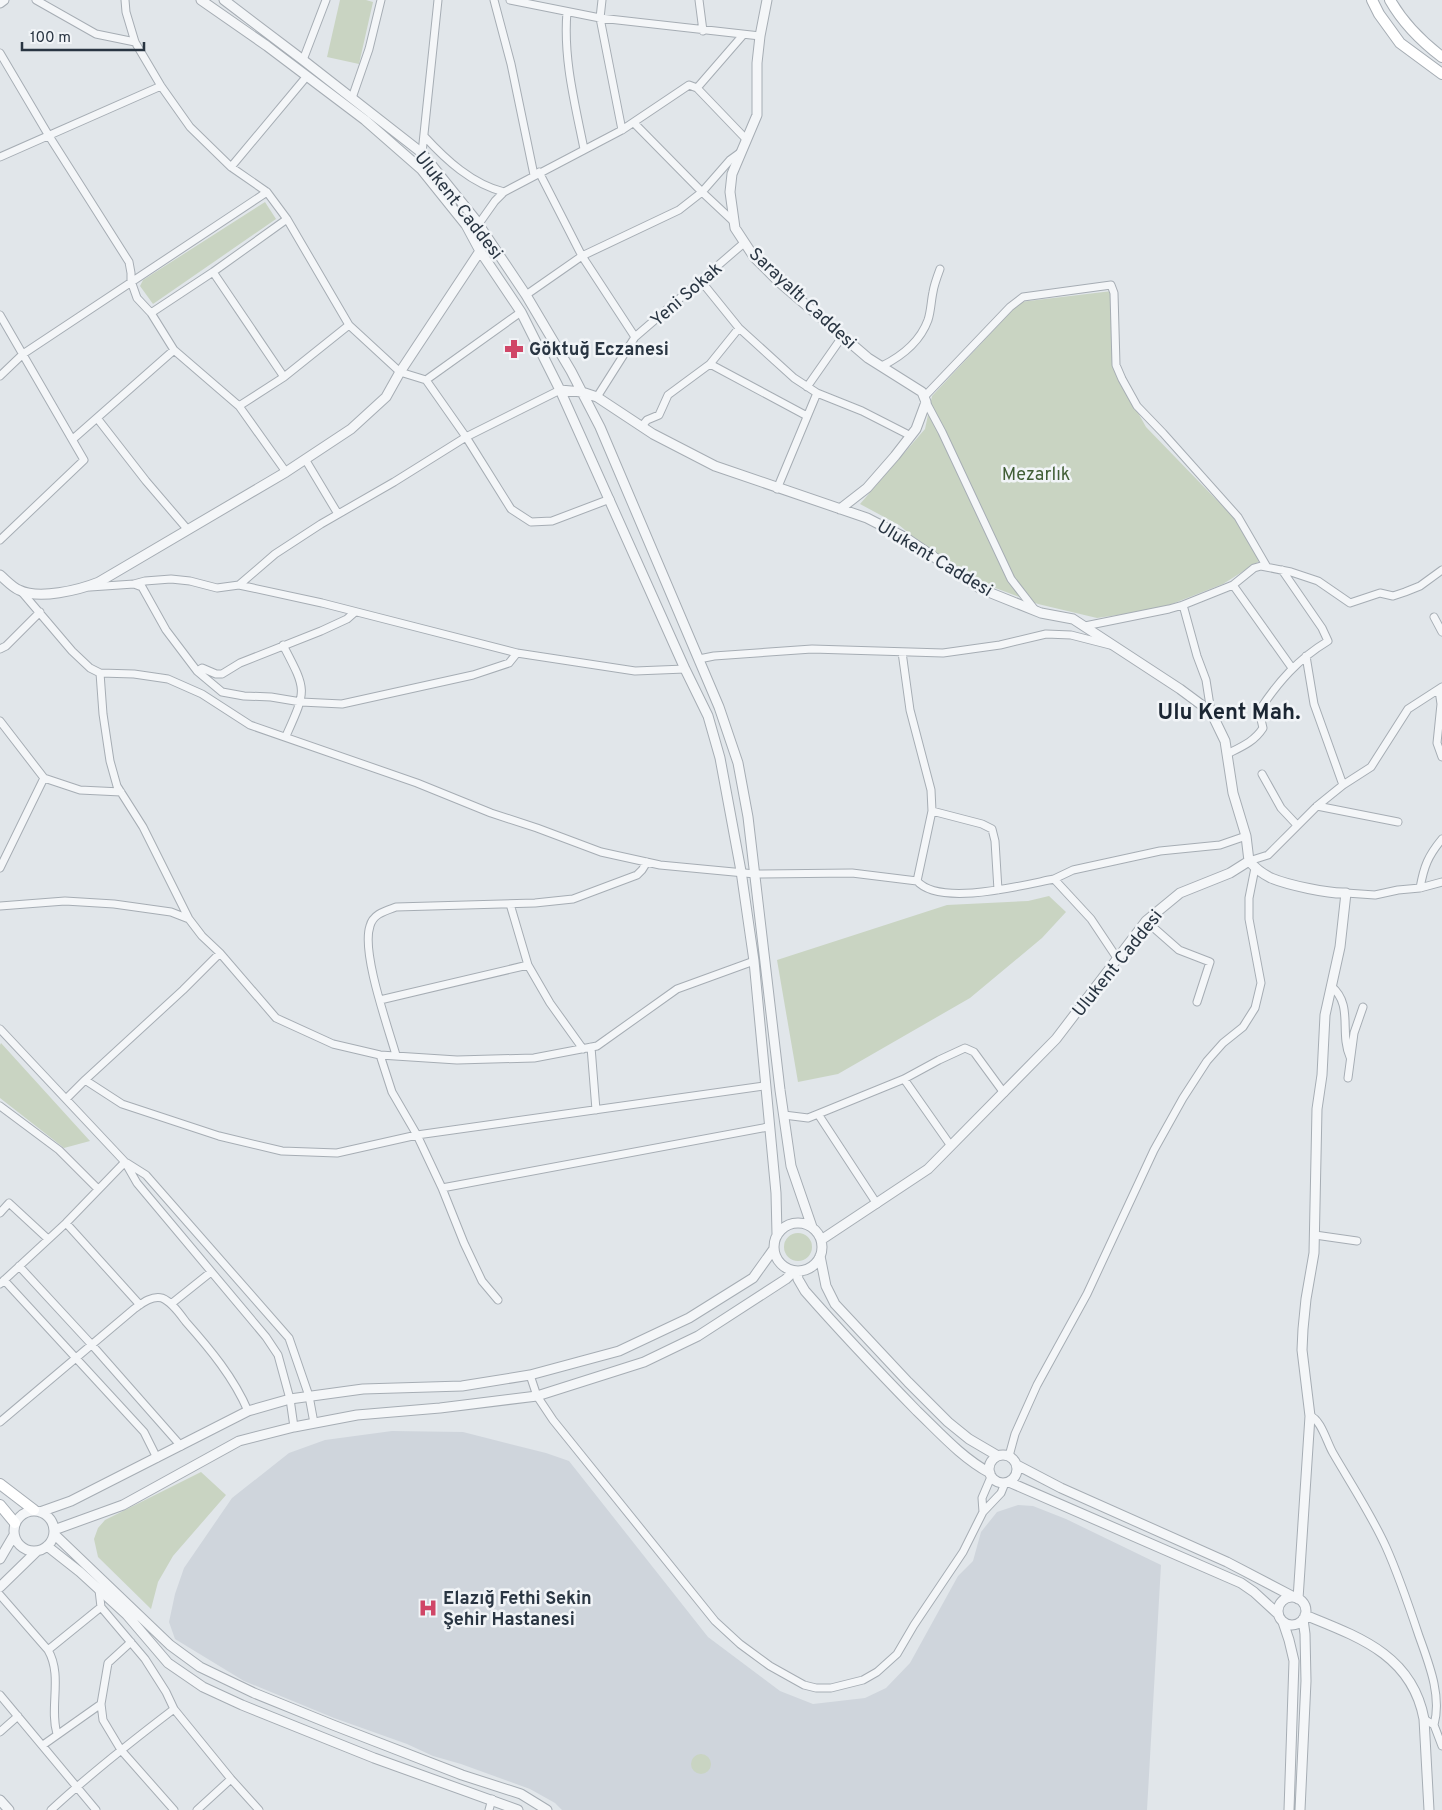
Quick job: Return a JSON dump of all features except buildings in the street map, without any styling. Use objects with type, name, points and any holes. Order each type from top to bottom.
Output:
[{"type":"main road","points":[[1372,0],[1379,14],[1400,43],[1442,74]]},
{"type":"main road","points":[[1390,0],[1398,16],[1422,42],[1442,57]]},
{"type":"main road","points":[[0,1484],[37,1511]]},
{"type":"main road","points":[[0,1505],[15,1523]]},
{"type":"street","points":[[0,3],[4,0]]},
{"type":"street","points":[[36,0],[96,34],[135,42]]},
{"type":"street","points":[[125,0],[126,12],[135,42],[161,86],[190,127],[231,167],[267,192],[287,219],[349,325],[400,372],[426,380],[466,437],[511,509],[531,522],[552,521],[610,499]]},
{"type":"street","points":[[201,0],[365,120],[421,169],[466,225],[480,251],[520,312],[560,390],[708,716],[720,758],[742,872],[754,961],[764,1086],[776,1193],[777,1234]]},
{"type":"street","name":"Ulukent Caddesi","points":[[224,0],[422,153],[478,225],[526,295],[582,392]]},
{"type":"street","points":[[304,60],[326,0]]},
{"type":"street","points":[[352,98],[369,49],[381,0]]},
{"type":"street","points":[[422,153],[438,0]]},
{"type":"street","points":[[494,0],[537,174],[582,256],[635,337]]},
{"type":"street","points":[[510,0],[600,18],[760,36]]},
{"type":"street","points":[[602,0],[600,18],[622,130]]},
{"type":"street","points":[[699,0],[704,31]]},
{"type":"street","name":"Sarayaltı Caddesi","points":[[767,0],[757,63],[757,114],[732,174],[730,192],[734,222],[744,243],[754,257],[778,281],[868,358],[922,392],[925,399]]},
{"type":"street","points":[[567,12],[565,37],[568,67],[584,150]]},
{"type":"street","points":[[697,88],[743,35]]},
{"type":"street","points":[[0,53],[49,136],[129,262],[130,281],[137,298],[151,313],[174,350],[239,406],[286,472]]},
{"type":"street","points":[[231,167],[306,76]]},
{"type":"street","points":[[478,225],[504,192],[622,130],[689,84],[697,88],[746,138]]},
{"type":"street","points":[[0,157],[161,86]]},
{"type":"street","points":[[634,122],[734,222]]},
{"type":"street","points":[[424,136],[441,155],[455,166],[488,188],[504,192]]},
{"type":"street","points":[[526,295],[582,256],[679,210],[702,192],[730,160],[741,152]]},
{"type":"street","points":[[0,376],[23,354],[130,281],[267,192]]},
{"type":"street","points":[[151,313],[213,272],[287,219]]},
{"type":"street","name":"Yeni Sokak","points":[[597,397],[635,337],[744,243]]},
{"type":"street","points":[[85,588],[99,582],[286,472],[351,429],[386,398],[400,372],[480,251]]},
{"type":"street","points":[[882,366],[896,359],[912,346],[919,336],[928,320],[933,291],[940,270]]},
{"type":"street","points":[[213,272],[284,377]]},
{"type":"street","points":[[701,281],[739,328],[807,388],[862,411],[911,436]]},
{"type":"street","points":[[840,509],[867,488],[911,436],[916,429],[925,399],[1010,307],[1023,298],[1111,285],[1114,293],[1116,365],[1122,379],[1137,406],[1238,517],[1267,567]]},
{"type":"street","points":[[426,380],[520,312]]},
{"type":"street","points":[[0,315],[3,324],[23,354],[84,460],[0,540]]},
{"type":"street","points":[[239,406],[284,377],[349,325]]},
{"type":"street","points":[[642,426],[647,420],[659,415],[668,395],[710,364],[739,328]]},
{"type":"street","points":[[807,388],[842,337]]},
{"type":"street","points":[[73,439],[174,350]]},
{"type":"street","points":[[710,364],[807,416]]},
{"type":"street","points":[[239,585],[275,554],[338,514],[466,437],[560,390]]},
{"type":"street","name":"Ulukent Caddesi","points":[[560,390],[582,392],[597,397],[642,426],[715,466],[777,489],[867,518],[906,538],[981,589],[1036,610],[1073,619],[1211,712],[1226,741],[1233,793],[1252,864],[1180,893],[1146,921],[1056,1039],[928,1169],[821,1240]]},
{"type":"street","points":[[582,392],[600,427],[699,659],[719,707],[738,763],[748,817],[791,1166],[812,1227]]},
{"type":"street","points":[[777,489],[818,393]]},
{"type":"street","points":[[925,399],[1011,579],[1036,610]]},
{"type":"street","points":[[97,418],[146,482],[188,530]]},
{"type":"street","points":[[305,460],[338,514]]},
{"type":"street","points":[[1085,626],[1183,605],[1233,585],[1254,568],[1261,566],[1318,581],[1350,603],[1380,593],[1393,596],[1405,592],[1420,586],[1442,570]]},
{"type":"street","points":[[1227,754],[1248,744],[1258,736],[1262,728],[1259,711],[1292,668],[1328,641],[1322,628],[1282,570]]},
{"type":"street","points":[[0,575],[21,590],[72,651],[90,668],[100,673],[134,674],[168,679],[202,694],[250,725],[417,783],[491,813],[601,852],[660,865],[755,874],[852,873],[917,881],[923,888],[945,893],[982,892],[1054,879],[1073,870],[1160,851],[1220,845],[1246,836]]},
{"type":"street","points":[[21,590],[36,595],[171,579],[190,581],[217,588],[239,585],[322,603],[517,653],[635,671],[685,668]]},
{"type":"street","points":[[134,584],[142,588],[166,630],[197,671],[222,692],[244,696],[342,704],[473,675],[509,663],[517,653]]},
{"type":"street","points":[[1233,585],[1292,668]]},
{"type":"street","points":[[1183,605],[1197,656],[1206,680],[1211,712]]},
{"type":"street","points":[[0,649],[6,646],[40,612]]},
{"type":"street","points":[[197,671],[202,668],[216,674],[222,674],[283,645],[347,619],[355,612]]},
{"type":"street","points":[[1434,617],[1442,632]]},
{"type":"street","points":[[699,659],[714,656],[812,649],[943,653],[1000,645],[1046,634],[1071,635],[1114,646]]},
{"type":"street","points":[[283,645],[302,682],[302,702],[286,736]]},
{"type":"street","points":[[902,652],[910,710],[931,790],[932,811],[917,881]]},
{"type":"street","points":[[1306,656],[1314,704],[1343,785]]},
{"type":"street","points":[[100,673],[103,714],[110,761],[118,786],[143,827],[190,919],[202,936],[220,952],[276,1018],[333,1044],[380,1054],[457,1060],[534,1058],[583,1049],[597,1046],[678,989],[754,961]]},
{"type":"street","points":[[1252,864],[1268,855],[1317,806],[1343,785],[1371,767],[1408,709],[1440,689],[1441,704],[1437,742],[1442,758]]},
{"type":"street","points":[[0,721],[44,778],[80,790],[121,792]]},
{"type":"street","points":[[1262,774],[1280,808],[1297,825]]},
{"type":"street","points":[[0,868],[44,778]]},
{"type":"street","points":[[1317,806],[1398,822]]},
{"type":"street","points":[[932,811],[982,824],[992,829],[996,840],[998,890]]},
{"type":"street","points":[[1420,888],[1424,865],[1432,851],[1442,840]]},
{"type":"street","points":[[396,1055],[380,1000],[367,942],[370,926],[376,915],[396,907],[510,904],[573,899],[637,875],[646,862]]},
{"type":"street","points":[[1252,864],[1272,878],[1300,886],[1346,893],[1375,895],[1420,888],[1442,882]]},
{"type":"street","points":[[1009,1456],[1015,1434],[1036,1385],[1087,1294],[1154,1150],[1183,1098],[1207,1061],[1223,1042],[1243,1027],[1255,1008],[1261,983],[1249,919],[1252,864]]},
{"type":"street","points":[[1054,879],[1090,919],[1117,958]]},
{"type":"street","points":[[1296,1598],[1310,1416],[1302,1350],[1305,1309],[1314,1253],[1317,1109],[1322,1075],[1325,1015],[1340,947],[1346,893]]},
{"type":"street","points":[[0,906],[65,901],[114,904],[171,912],[190,919]]},
{"type":"street","points":[[510,904],[528,965],[550,1002],[583,1049]]},
{"type":"street","points":[[1146,921],[1179,950],[1210,962],[1197,1002]]},
{"type":"street","points":[[66,1099],[183,990],[220,952]]},
{"type":"street","points":[[380,1000],[528,965]]},
{"type":"street","points":[[1331,986],[1342,997],[1345,1006],[1345,1041],[1350,1056]]},
{"type":"street","points":[[1348,1078],[1354,1033],[1363,1007]]},
{"type":"street","points":[[1,1033],[125,1162],[137,1183],[266,1337],[278,1355],[290,1399],[294,1427]]},
{"type":"street","points":[[591,1047],[596,1110]]},
{"type":"street","points":[[784,1115],[808,1118],[904,1079],[965,1048],[974,1052],[1004,1093]]},
{"type":"street","points":[[380,1054],[392,1092],[417,1135],[482,1281],[498,1300]]},
{"type":"street","points":[[904,1079],[951,1146]]},
{"type":"street","points":[[85,1080],[122,1104],[219,1136],[282,1151],[337,1153],[417,1135],[764,1086]]},
{"type":"street","points":[[0,1106],[59,1150],[98,1189]]},
{"type":"street","points":[[818,1114],[877,1204]]},
{"type":"street","points":[[442,1188],[768,1127]]},
{"type":"street","points":[[125,1162],[66,1223],[2,1282],[144,1432],[157,1458]]},
{"type":"street","points":[[125,1162],[146,1175],[289,1338],[309,1396],[314,1423]]},
{"type":"street","points":[[0,1213],[9,1203],[48,1239]]},
{"type":"street","points":[[66,1223],[140,1305]]},
{"type":"street","points":[[0,1559],[14,1535],[15,1523],[23,1514],[71,1501],[248,1411],[290,1399],[363,1389],[462,1386],[530,1375],[619,1352],[689,1318],[753,1278],[773,1250],[777,1234],[789,1224],[805,1223],[812,1227],[818,1233],[822,1248],[816,1263],[810,1268],[796,1271],[786,1269],[780,1264],[773,1250]]},
{"type":"street","points":[[1315,1235],[1357,1241]]},
{"type":"street","points":[[820,1256],[826,1286],[835,1304],[908,1382],[948,1422],[969,1439],[998,1456],[1009,1456],[1017,1465],[1061,1488],[1227,1562],[1296,1598],[1304,1606],[1306,1658],[1300,1810]]},
{"type":"street","points":[[19,1266],[181,1446]]},
{"type":"street","points":[[54,1532],[122,1505],[238,1441],[294,1427],[357,1415],[440,1408],[537,1396],[644,1362],[698,1336],[796,1271]]},
{"type":"street","points":[[796,1271],[805,1291],[900,1394],[957,1449],[997,1482],[1007,1483],[1061,1504],[1241,1583],[1254,1592],[1287,1624],[1296,1624],[1304,1617]]},
{"type":"street","points":[[171,1304],[211,1272]]},
{"type":"street","points":[[0,1422],[140,1305],[153,1298],[160,1298],[171,1304],[211,1350],[242,1395],[248,1411]]},
{"type":"street","points":[[530,1375],[537,1396],[553,1420],[714,1621],[740,1644],[770,1666],[804,1685],[816,1688],[846,1686],[863,1680],[888,1664],[897,1654],[963,1552],[983,1512],[1007,1483],[1015,1477],[1017,1465]]},
{"type":"street","points":[[1310,1416],[1319,1423],[1327,1442],[1376,1526],[1394,1566],[1429,1666],[1437,1708],[1434,1725],[1442,1746]]},
{"type":"street","points":[[983,1512],[982,1498],[990,1475],[992,1461],[998,1456]]},
{"type":"street","points":[[37,1511],[50,1519],[54,1532],[170,1645],[200,1667],[254,1693],[333,1725],[462,1775],[521,1794],[547,1810]]},
{"type":"street","points":[[0,1587],[37,1551],[51,1542],[54,1532]]},
{"type":"street","points":[[14,1535],[20,1546],[26,1550],[37,1551]]},
{"type":"street","points":[[47,1546],[80,1572],[127,1616],[168,1663],[203,1687],[242,1705],[374,1758],[492,1799],[518,1810]]},
{"type":"street","points":[[99,1590],[101,1607],[156,1675],[174,1709],[259,1810]]},
{"type":"street","points":[[0,1595],[48,1650],[54,1662],[55,1725],[57,1734]]},
{"type":"street","points":[[1289,1810],[1294,1661],[1289,1640],[1280,1618],[1279,1605],[1281,1601],[1290,1597],[1296,1598]]},
{"type":"street","points":[[48,1650],[101,1607]]},
{"type":"street","points":[[1304,1617],[1348,1633],[1380,1651],[1392,1660],[1410,1679],[1417,1691],[1424,1720],[1429,1810]]},
{"type":"street","points":[[131,1642],[106,1666],[101,1704],[103,1720],[121,1750],[174,1810]]},
{"type":"street","points":[[0,1695],[96,1810]]},
{"type":"street","points":[[43,1745],[101,1704]]},
{"type":"street","points":[[51,1810],[121,1750],[174,1709]]},
{"type":"street","points":[[0,1732],[18,1716]]},
{"type":"street","points":[[1424,1720],[1434,1725]]},
{"type":"street","points":[[197,1810],[231,1779]]},
{"type":"street","points":[[489,1810],[492,1799]]},
{"type":"street","points":[[0,1800],[9,1810]]},
{"type":"shaded area","name":"Elazığ Fethi Sekin Şehir Hastanesi","points":[[392,1431],[463,1432],[546,1453],[569,1461],[708,1637],[780,1691],[813,1704],[865,1698],[886,1688],[910,1663],[958,1576],[973,1561],[981,1532],[997,1512],[1018,1505],[1033,1506],[1066,1519],[1161,1565],[1147,1810],[562,1810],[555,1803],[530,1789],[433,1756],[407,1744],[334,1718],[244,1681],[175,1639],[169,1622],[175,1594],[184,1568],[232,1498],[289,1453],[325,1440]]},
{"type":"green space","points":[[340,0],[366,0],[373,2],[359,64],[327,57]]},
{"type":"green space","points":[[265,202],[276,219],[153,304],[140,286],[143,280]]},
{"type":"green space","name":"Mezarlık","points":[[1112,291],[1112,366],[1146,427],[1237,521],[1261,560],[1223,584],[1159,609],[1097,618],[1038,604],[990,586],[929,550],[899,525],[860,504],[925,429],[932,396],[1020,302]]},
{"type":"green space","points":[[1049,896],[1066,912],[1042,938],[970,998],[838,1074],[798,1082],[777,960],[947,905],[1028,901]]},
{"type":"green space","points":[[1,1043],[90,1141],[64,1148],[0,1098]]},
{"type":"green space","points":[[798,1233],[808,1237],[812,1247],[808,1257],[798,1261],[788,1257],[784,1247],[788,1237]]},
{"type":"green space","points":[[201,1472],[226,1495],[173,1556],[158,1582],[151,1609],[98,1557],[94,1539],[98,1528],[105,1520]]},
{"type":"green space","points":[[701,1754],[708,1757],[711,1764],[708,1771],[701,1774],[694,1771],[691,1764],[694,1757]]},
{"type":"place","name":"Göktuğ Eczanesi","points":[[514,349]]},
{"type":"place","name":"Elazığ Fethi Sekin Şehir Hastanesi","points":[[428,1608]]},
{"type":"district","name":"Ulu Kent Mah.","points":[[1229,711]]}]
